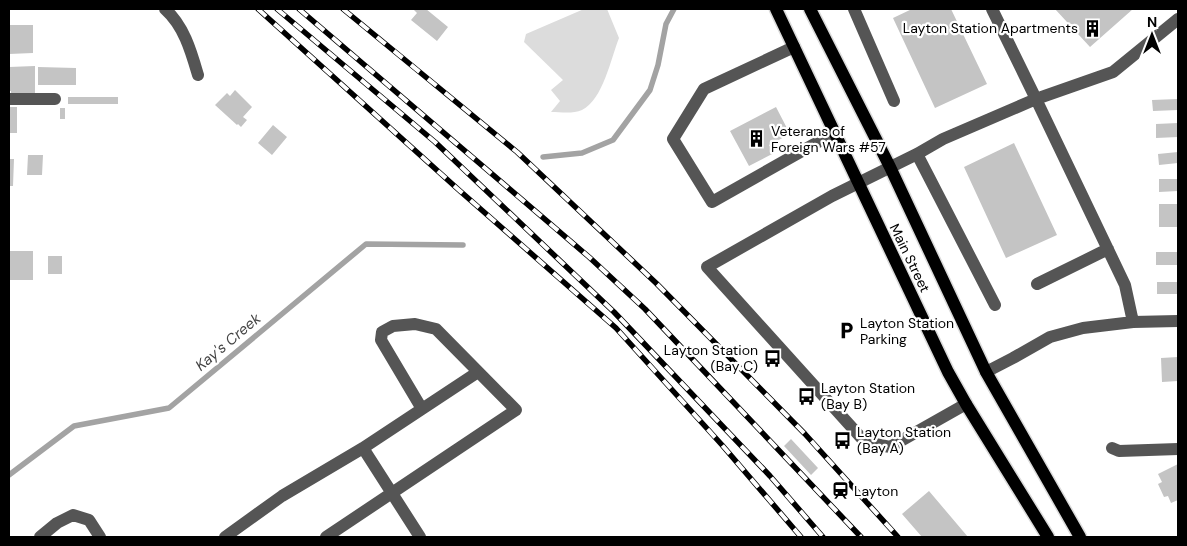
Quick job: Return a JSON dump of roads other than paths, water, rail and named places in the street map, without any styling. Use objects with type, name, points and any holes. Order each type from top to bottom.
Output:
[{"type":"main road","name":"Main Street","points":[[776,9],[948,372],[1048,537]]},
{"type":"main road","name":"Main Street","points":[[810,9],[890,167],[986,372],[1080,537]]},
{"type":"street","points":[[164,9],[171,14],[188,42],[198,75]]},
{"type":"street","points":[[854,9],[894,101]]},
{"type":"street","points":[[992,9],[1125,285],[1133,322]]},
{"type":"street","points":[[966,404],[890,447],[865,442],[706,267],[796,215],[943,139],[1036,99],[1114,72],[1178,19]]},
{"type":"street","points":[[794,47],[704,89],[673,139],[712,202],[834,133]]},
{"type":"street","points":[[9,99],[55,99]]},
{"type":"street","points":[[917,154],[995,305]]},
{"type":"street","points":[[1037,284],[1108,249]]},
{"type":"street","points":[[986,372],[1050,337],[1083,328],[1133,322],[1178,321]]},
{"type":"street","points":[[326,537],[516,410],[436,329],[415,324],[393,326],[382,332],[381,340],[422,409]]},
{"type":"street","points":[[225,537],[282,496],[363,448],[478,372]]},
{"type":"street","points":[[363,448],[420,537]]},
{"type":"street","points":[[1112,448],[1119,451],[1178,449]]},
{"type":"street","points":[[40,537],[58,523],[73,516],[89,520],[100,537]]},
{"type":"waterway","name":"Kay's Creek","points":[[543,157],[582,153],[613,140],[650,90],[658,65],[666,24],[674,9]]},
{"type":"waterway","name":"Kay's Creek","points":[[9,475],[74,426],[169,408],[366,244],[463,245]]},
{"type":"railway","points":[[258,9],[616,328],[722,445],[801,537]]},
{"type":"railway","points":[[277,9],[435,142],[614,312],[770,476],[823,537]]},
{"type":"railway","points":[[299,9],[589,257],[645,309],[861,537]]},
{"type":"railway","points":[[343,9],[517,152],[656,283],[805,434],[898,537]]},
{"type":"place","name":"Layton Station Apartments","points":[[1092,28]]},
{"type":"place","name":"Veterans of Foreign Wars #57","points":[[757,139]]},
{"type":"place","name":"Layton Station Parking","points":[[846,331]]},
{"type":"place","name":"Layton Station (Bay C)","points":[[772,358]]},
{"type":"place","name":"Layton Station (Bay B)","points":[[807,396]]},
{"type":"place","name":"Layton Station (Bay A)","points":[[843,440]]},
{"type":"place","name":"Layton","points":[[840,491]]}]
